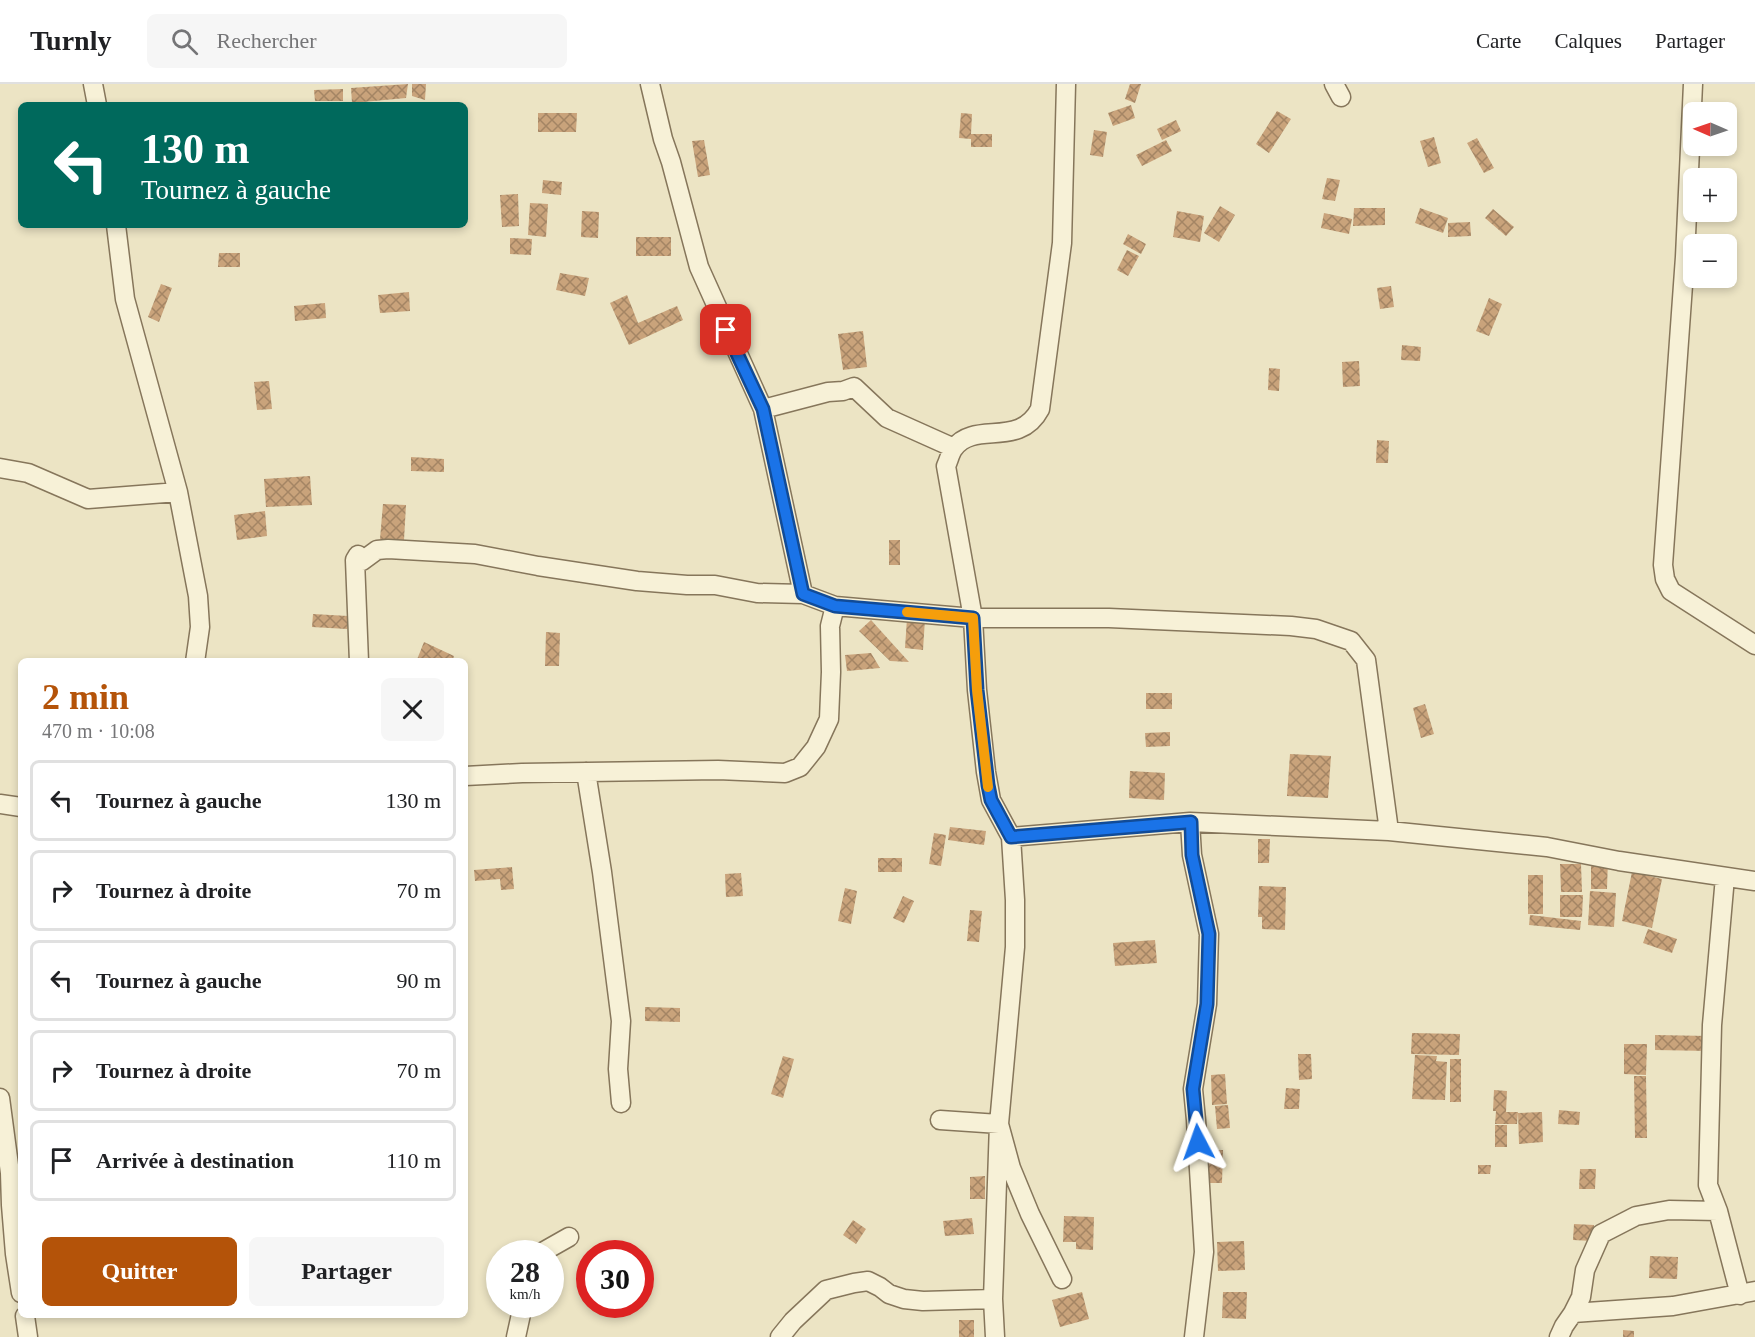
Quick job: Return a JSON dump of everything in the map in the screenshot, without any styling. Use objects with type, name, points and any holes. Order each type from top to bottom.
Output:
[{"type":"street","points":[[93,84],[96,102]]},
{"type":"street","points":[[650,84],[699,267],[763,409],[803,594]]},
{"type":"street","points":[[995,1337],[993,1299],[999,1124],[1015,947],[1015,900],[1011,837],[991,800],[988,785],[977,690],[973,618],[946,466],[954,448],[968,437],[1017,431],[1035,419],[1040,410],[1062,243],[1066,84]]},
{"type":"street","points":[[1693,84],[1685,257],[1663,565],[1665,579],[1671,591],[1755,645]]},
{"type":"street","points":[[116,228],[126,306],[178,492],[198,596],[201,616],[196,658]]},
{"type":"street","points":[[763,409],[854,387],[887,418],[954,448]]},
{"type":"street","points":[[0,468],[28,473],[88,499],[178,492]]},
{"type":"street","points":[[359,658],[355,560],[358,555],[362,561],[377,550],[394,549],[475,554],[637,581],[715,585],[757,593],[803,594],[835,606],[973,618],[1109,618],[1316,629],[1351,641],[1366,660],[1389,831]]},
{"type":"street","points":[[468,776],[718,770],[786,773],[800,767],[816,747],[829,719],[830,626],[835,606]]},
{"type":"street","points":[[586,772],[604,882],[621,1022],[618,1069],[621,1103]]},
{"type":"street","points":[[0,804],[18,807]]},
{"type":"street","points":[[1011,837],[1191,822],[1389,831],[1546,847],[1619,861],[1755,881]]},
{"type":"street","points":[[1191,822],[1192,855],[1209,934],[1207,1004],[1193,1089],[1197,1120],[1204,1252],[1194,1337]]},
{"type":"street","points":[[1573,1313],[1673,1306],[1748,1293],[1708,1185],[1712,1025],[1725,877]]},
{"type":"street","points":[[0,1098],[4,1150],[10,1173],[18,1274]]},
{"type":"street","points":[[940,1120],[999,1124]]},
{"type":"street","points":[[999,1124],[1011,1168],[1030,1214],[1062,1279]]},
{"type":"street","points":[[1559,1337],[1581,1297],[1585,1270],[1601,1234],[1636,1216],[1669,1210],[1718,1211]]},
{"type":"street","points":[[564,1240],[569,1237]]},
{"type":"street","points":[[780,1337],[793,1321],[826,1290],[854,1283],[868,1281],[889,1294],[904,1299],[923,1301],[993,1299]]},
{"type":"street","points":[[24,1318],[28,1337]]},
{"type":"street","points":[[516,1337],[520,1318]]},
{"type":"building","points":[[408,84],[406,98],[363,102],[352,102],[351,88]]},
{"type":"building","points":[[412,84],[426,84],[425,100],[412,96]]},
{"type":"building","points":[[1130,84],[1141,84],[1135,103],[1125,99]]},
{"type":"building","points":[[343,89],[343,101],[315,101],[314,90]]},
{"type":"building","points":[[1131,105],[1135,118],[1113,126],[1108,113]]},
{"type":"building","points":[[1277,111],[1291,119],[1269,153],[1256,144]]},
{"type":"building","points":[[538,113],[577,113],[576,132],[538,132]]},
{"type":"building","points":[[961,113],[972,114],[971,134],[992,134],[992,147],[971,147],[971,139],[959,138]]},
{"type":"building","points":[[1176,120],[1181,131],[1162,140],[1157,129]]},
{"type":"building","points":[[1094,130],[1107,132],[1103,157],[1090,155]]},
{"type":"building","points":[[1434,137],[1441,163],[1428,167],[1420,141]]},
{"type":"building","points":[[1477,138],[1494,168],[1484,173],[1467,143]]},
{"type":"building","points":[[704,140],[710,175],[698,177],[692,141]]},
{"type":"building","points":[[1166,140],[1172,151],[1142,166],[1136,155]]},
{"type":"building","points":[[1327,178],[1340,180],[1335,201],[1322,199]]},
{"type":"building","points":[[543,180],[562,182],[561,195],[542,193]]},
{"type":"building","points":[[518,194],[519,226],[502,227],[500,195]]},
{"type":"building","points":[[530,203],[548,204],[546,237],[528,235]]},
{"type":"building","points":[[1220,206],[1235,215],[1219,242],[1204,233]]},
{"type":"building","points":[[1354,208],[1385,208],[1385,225],[1353,226]]},
{"type":"building","points":[[1420,208],[1448,218],[1443,233],[1415,223]]},
{"type":"building","points":[[1493,209],[1514,227],[1506,236],[1485,218]]},
{"type":"building","points":[[582,211],[599,212],[598,238],[581,237]]},
{"type":"building","points":[[1177,211],[1204,216],[1200,242],[1173,237]]},
{"type":"building","points":[[1324,213],[1352,219],[1349,234],[1321,228]]},
{"type":"building","points":[[1470,222],[1471,236],[1448,237],[1448,223]]},
{"type":"building","points":[[1128,234],[1146,244],[1141,254],[1123,244]]},
{"type":"building","points":[[636,237],[671,237],[671,256],[636,256]]},
{"type":"building","points":[[510,238],[532,239],[531,255],[510,254]]},
{"type":"building","points":[[1127,250],[1139,256],[1128,276],[1117,270]]},
{"type":"building","points":[[219,253],[240,253],[240,267],[218,267]]},
{"type":"building","points":[[560,273],[589,278],[585,296],[556,290]]},
{"type":"building","points":[[161,284],[172,288],[159,322],[148,317]]},
{"type":"building","points":[[1391,286],[1394,307],[1380,309],[1377,288]]},
{"type":"building","points":[[409,292],[410,311],[380,313],[378,295]]},
{"type":"building","points":[[627,295],[638,323],[677,306],[683,320],[629,345],[610,303]]},
{"type":"building","points":[[1489,298],[1502,304],[1489,336],[1476,331]]},
{"type":"building","points":[[325,303],[326,318],[295,321],[294,306]]},
{"type":"building","points":[[863,331],[867,367],[843,370],[838,334]]},
{"type":"building","points":[[1402,345],[1421,347],[1420,361],[1401,360]]},
{"type":"building","points":[[1359,361],[1360,386],[1343,387],[1342,362]]},
{"type":"building","points":[[1269,368],[1280,369],[1279,391],[1268,390]]},
{"type":"building","points":[[269,381],[272,409],[257,410],[254,382]]},
{"type":"building","points":[[1377,440],[1389,441],[1388,463],[1376,463]]},
{"type":"building","points":[[411,457],[444,459],[444,472],[411,471]]},
{"type":"building","points":[[310,476],[312,505],[266,507],[264,479]]},
{"type":"building","points":[[383,504],[406,505],[404,540],[380,539]]},
{"type":"building","points":[[265,511],[267,536],[237,540],[234,515]]},
{"type":"building","points":[[889,540],[900,540],[900,565],[889,565]]},
{"type":"building","points":[[313,614],[348,616],[347,629],[312,627]]},
{"type":"building","points":[[907,618],[925,619],[923,650],[905,648]]},
{"type":"building","points":[[871,620],[909,662],[890,661],[859,631]]},
{"type":"building","points":[[546,632],[560,633],[559,666],[545,666]]},
{"type":"building","points":[[424,642],[454,656],[453,658],[418,658]]},
{"type":"building","points":[[871,653],[880,668],[847,671],[845,655]]},
{"type":"building","points":[[1146,693],[1172,693],[1172,709],[1146,709]]},
{"type":"building","points":[[1425,704],[1434,734],[1421,738],[1413,708]]},
{"type":"building","points":[[1170,732],[1170,746],[1146,747],[1145,733]]},
{"type":"building","points":[[1290,754],[1331,756],[1328,798],[1287,796]]},
{"type":"building","points":[[1130,771],[1165,773],[1164,800],[1129,798]]},
{"type":"building","points":[[950,827],[986,831],[984,845],[948,840]]},
{"type":"building","points":[[934,833],[946,835],[941,866],[929,864]]},
{"type":"building","points":[[1258,839],[1270,839],[1269,863],[1258,863]]},
{"type":"building","points":[[878,858],[902,858],[902,872],[878,872]]},
{"type":"building","points":[[1591,859],[1608,859],[1607,889],[1591,889]]},
{"type":"building","points":[[1560,864],[1581,864],[1582,892],[1561,892]]},
{"type":"building","points":[[512,867],[514,889],[501,890],[500,879],[475,881],[474,870]]},
{"type":"building","points":[[1632,872],[1662,879],[1652,928],[1622,921]]},
{"type":"building","points":[[741,873],[743,896],[726,897],[725,874]]},
{"type":"building","points":[[1528,875],[1543,875],[1543,914],[1528,914]]},
{"type":"building","points":[[1259,886],[1286,887],[1285,930],[1262,929],[1262,917],[1258,917]]},
{"type":"building","points":[[845,888],[857,891],[851,924],[838,921]]},
{"type":"building","points":[[1590,891],[1616,893],[1614,927],[1588,925]]},
{"type":"building","points":[[1560,895],[1583,895],[1582,917],[1560,917]]},
{"type":"building","points":[[903,896],[914,901],[904,923],[893,918]]},
{"type":"building","points":[[970,910],[982,911],[979,942],[967,941]]},
{"type":"building","points":[[1530,915],[1581,921],[1580,930],[1529,925]]},
{"type":"building","points":[[1648,929],[1677,939],[1672,953],[1643,943]]},
{"type":"building","points":[[1155,940],[1157,963],[1115,966],[1113,943]]},
{"type":"building","points":[[645,1007],[680,1008],[680,1022],[645,1021]]},
{"type":"building","points":[[1412,1033],[1460,1034],[1459,1055],[1411,1054]]},
{"type":"building","points":[[1655,1035],[1709,1036],[1709,1051],[1655,1050]]},
{"type":"building","points":[[1624,1044],[1647,1044],[1646,1075],[1624,1074]]},
{"type":"building","points":[[1298,1054],[1311,1054],[1312,1079],[1299,1080]]},
{"type":"building","points":[[1415,1055],[1437,1056],[1436,1061],[1447,1062],[1445,1100],[1412,1099]]},
{"type":"building","points":[[783,1056],[794,1059],[783,1098],[771,1094]]},
{"type":"building","points":[[1450,1059],[1461,1059],[1461,1102],[1450,1102]]},
{"type":"building","points":[[1225,1074],[1227,1104],[1212,1105],[1211,1075]]},
{"type":"building","points":[[1634,1076],[1646,1076],[1647,1138],[1635,1138]]},
{"type":"building","points":[[1286,1088],[1300,1089],[1299,1109],[1284,1109]]},
{"type":"building","points":[[1494,1090],[1507,1091],[1506,1112],[1518,1112],[1517,1124],[1495,1124]]},
{"type":"building","points":[[1228,1105],[1230,1128],[1217,1129],[1215,1106]]},
{"type":"building","points":[[1559,1110],[1580,1112],[1579,1125],[1558,1124]]},
{"type":"building","points":[[1542,1112],[1543,1142],[1519,1144],[1518,1113]]},
{"type":"building","points":[[1495,1125],[1507,1125],[1507,1147],[1495,1147]]},
{"type":"building","points":[[1210,1150],[1223,1150],[1222,1183],[1208,1183]]},
{"type":"building","points":[[1478,1165],[1491,1165],[1490,1174],[1478,1174]]},
{"type":"building","points":[[1580,1169],[1596,1169],[1595,1189],[1579,1189]]},
{"type":"building","points":[[985,1176],[985,1199],[970,1199],[970,1177]]},
{"type":"building","points":[[1064,1216],[1094,1217],[1093,1250],[1076,1249],[1076,1242],[1063,1242]]},
{"type":"building","points":[[972,1218],[974,1234],[945,1236],[943,1221]]},
{"type":"building","points":[[853,1220],[866,1229],[856,1244],[843,1235]]},
{"type":"building","points":[[1574,1224],[1594,1225],[1593,1241],[1573,1240]]},
{"type":"building","points":[[1244,1241],[1245,1270],[1218,1271],[1217,1242]]},
{"type":"building","points":[[1650,1256],[1678,1257],[1677,1279],[1649,1278]]},
{"type":"building","points":[[1082,1292],[1089,1319],[1060,1327],[1052,1300]]},
{"type":"building","points":[[1223,1292],[1247,1292],[1246,1319],[1222,1318]]},
{"type":"building","points":[[959,1320],[974,1320],[974,1337],[959,1337]]},
{"type":"building","points":[[1623,1330],[1634,1331],[1634,1337],[1623,1337]]},
{"type":"slow traffic","points":[[907,612],[973,618],[977,690],[988,787]]},
{"type":"route","points":[[726,330],[763,409],[803,594],[835,606],[973,618],[977,690],[988,785],[991,800],[1011,837],[1191,822],[1192,855],[1209,934],[1207,1004],[1193,1089],[1198,1142]]}]
